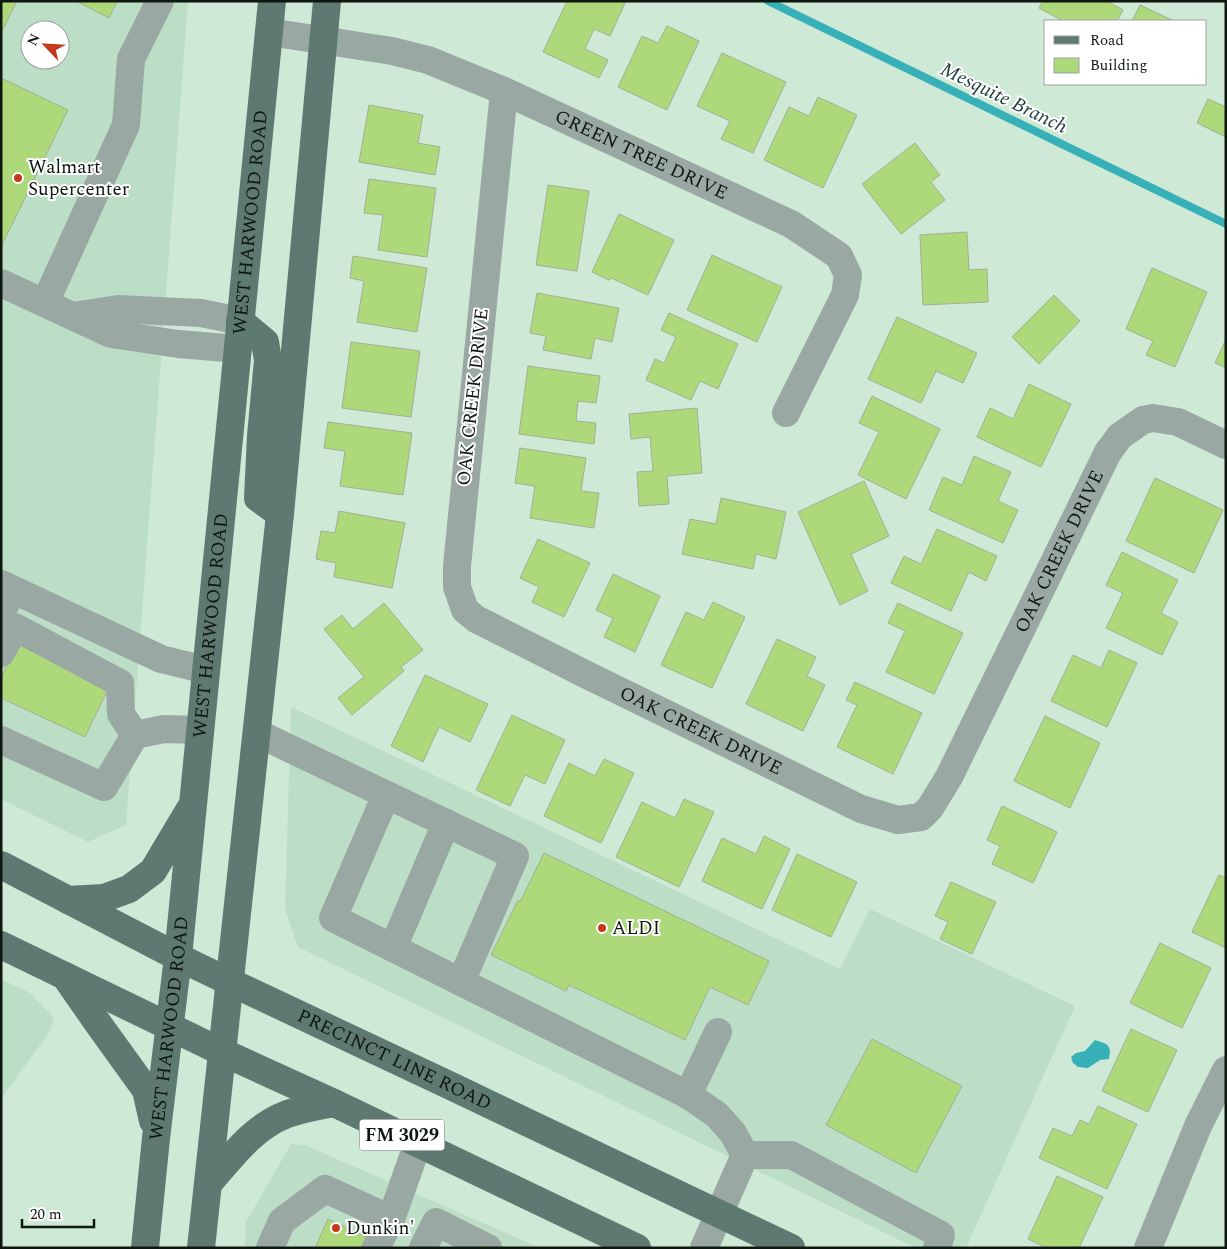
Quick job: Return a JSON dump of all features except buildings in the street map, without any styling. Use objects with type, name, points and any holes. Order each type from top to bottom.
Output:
[{"type":"main road","name":"WEST HARWOOD ROAD","points":[[145,1248],[178,957],[272,1]]},
{"type":"main road","points":[[201,1248],[280,514],[327,1]]},
{"type":"main road","points":[[240,321],[265,342],[268,360],[258,498],[280,514]]},
{"type":"main road","points":[[68,900],[104,898],[129,889],[136,884],[153,870],[193,804]]},
{"type":"main road","name":"PRECINCT LINE ROAD","points":[[1,864],[178,957],[791,1248]]},
{"type":"main road","name":"FM 3029","points":[[1,945],[222,1052],[334,1103],[637,1248]]},
{"type":"main road","points":[[64,975],[146,1090],[156,1138]]},
{"type":"main road","points":[[208,1184],[249,1138],[266,1124],[286,1114],[334,1103]]},
{"type":"street","points":[[45,303],[126,125],[131,59],[160,1]]},
{"type":"street","name":"GREEN TREE DRIVE","points":[[269,32],[392,51],[428,60],[504,91],[791,224],[838,256],[848,275],[845,295],[786,413]]},
{"type":"street","name":"OAK CREEK DRIVE","points":[[504,91],[458,546],[457,587],[465,610],[476,619],[594,679],[861,809],[898,820],[921,817],[930,808],[949,777],[1108,452],[1120,436],[1143,420],[1153,418],[1178,422],[1226,445]]},
{"type":"street","points":[[1,283],[111,334],[178,344],[238,350]]},
{"type":"street","points":[[73,316],[118,309],[201,313],[240,321]]},
{"type":"street","points":[[5,596],[161,659],[206,670]]},
{"type":"street","points":[[1,653],[15,627],[120,683],[121,714],[135,734]]},
{"type":"street","points":[[1,740],[104,787],[135,734],[164,729],[200,730]]},
{"type":"street","points":[[257,733],[515,856],[460,982]]},
{"type":"street","points":[[386,795],[333,918],[688,1096],[716,1115],[733,1133],[745,1155]]},
{"type":"street","points":[[393,948],[446,823]]},
{"type":"street","points":[[688,1096],[718,1032]]},
{"type":"street","points":[[1148,1248],[1198,1126],[1226,1070]]},
{"type":"street","points":[[376,1248],[391,1219],[418,1143]]},
{"type":"street","points":[[704,1248],[745,1155]]},
{"type":"street","points":[[745,1155],[791,1155],[941,1235],[937,1248]]},
{"type":"street","points":[[270,1248],[282,1221],[325,1190],[391,1219]]},
{"type":"street","points":[[423,1248],[436,1222],[488,1248]]},
{"type":"shaded area","points":[[1,1],[188,1],[126,825],[88,842],[1,799]]},
{"type":"shaded area","points":[[291,707],[840,969],[870,909],[1075,1006],[966,1248],[916,1248],[298,947],[285,910]]},
{"type":"shaded area","points":[[1,979],[30,993],[54,1017],[50,1031],[1,1099]]},
{"type":"shaded area","points":[[291,1144],[305,1145],[540,1248],[245,1248],[246,1222]]},
{"type":"water","points":[[1095,1040],[1108,1046],[1110,1051],[1109,1059],[1100,1060],[1088,1068],[1078,1067],[1073,1063],[1071,1057],[1076,1053],[1085,1051]]},
{"type":"waterway","name":"Mesquite Branch","points":[[768,1],[1226,224]]},
{"type":"place","name":"Walmart Supercenter","points":[[18,178]]},
{"type":"place","name":"ALDI","points":[[602,928]]},
{"type":"place","name":"Dunkin'","points":[[336,1228]]}]
